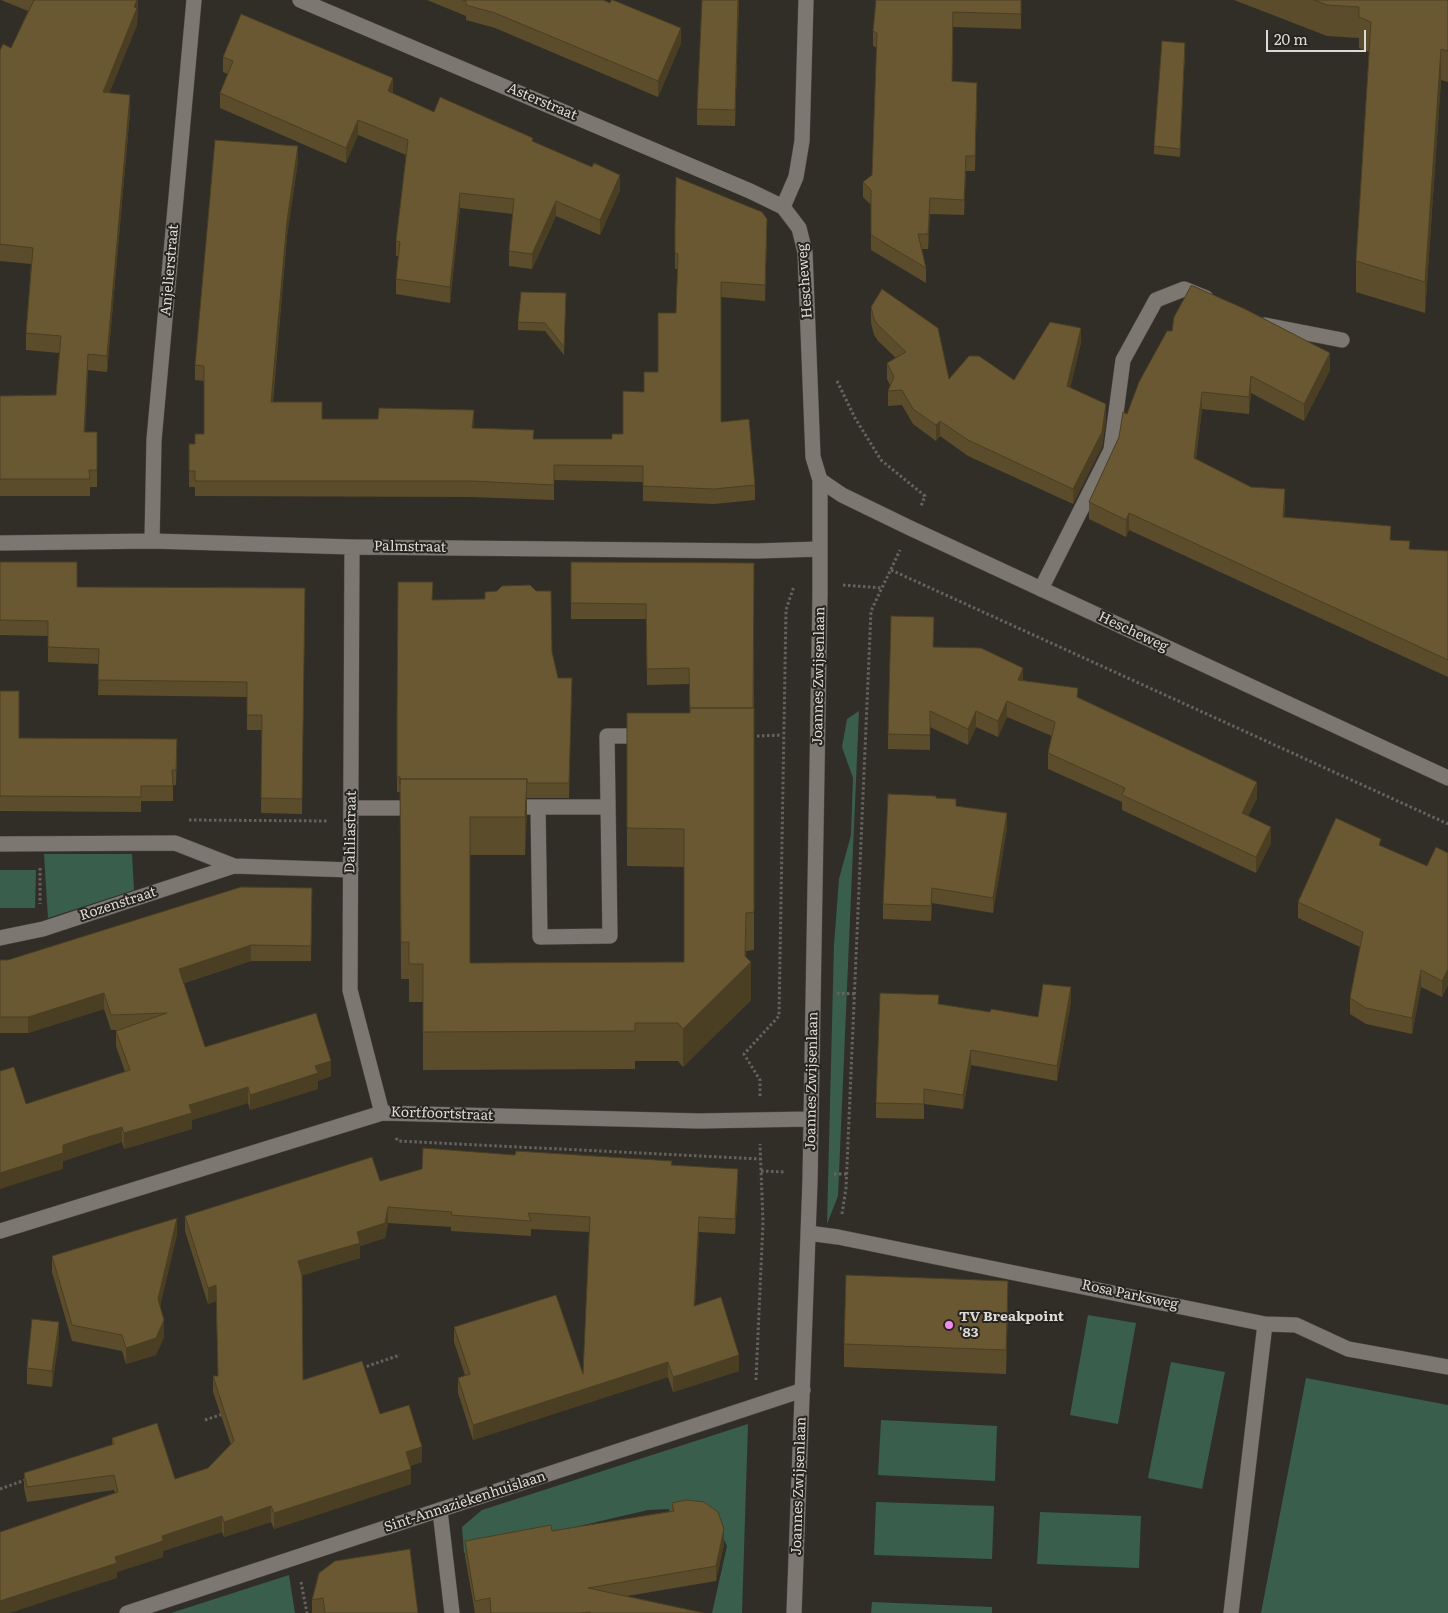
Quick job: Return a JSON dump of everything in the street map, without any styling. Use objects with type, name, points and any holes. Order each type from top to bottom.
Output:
[{"type":"street","name":"Anjelierstraat","points":[[152,541],[154,440],[194,0]]},
{"type":"street","name":"Asterstraat","points":[[300,0],[783,207]]},
{"type":"street","points":[[783,207],[796,177],[802,141],[806,0]]},
{"type":"street","name":"Hescheweg","points":[[783,207],[799,228],[805,252],[813,457],[820,480],[820,549]]},
{"type":"street","points":[[1041,589],[1111,450],[1123,360],[1156,300],[1184,289],[1218,304]]},
{"type":"street","points":[[1251,319],[1268,326],[1342,340]]},
{"type":"street","name":"Hescheweg","points":[[820,480],[842,496],[1448,778]]},
{"type":"street","name":"Palmstraat","points":[[0,543],[152,541],[352,547],[757,551],[820,549]]},
{"type":"street","name":"Dahliastraat","points":[[352,547],[350,990],[382,1113]]},
{"type":"street","name":"Joannes Zwijsenlaan","points":[[794,1613],[811,1119],[820,549]]},
{"type":"street","points":[[538,807],[540,937],[610,936],[607,736],[667,736]]},
{"type":"street","points":[[489,807],[608,807]]},
{"type":"street","points":[[352,815],[440,808]]},
{"type":"street","name":"Rozenstraat","points":[[7,844],[175,843],[234,866],[351,870]]},
{"type":"street","name":"Rozenstraat","points":[[0,938],[44,929],[234,866]]},
{"type":"street","name":"Kortfoortstraat","points":[[0,1231],[382,1113],[699,1121],[811,1119]]},
{"type":"street","name":"Rosa Parksweg","points":[[808,1233],[838,1237],[1266,1324],[1296,1325],[1348,1349],[1448,1367]]},
{"type":"street","points":[[1231,1613],[1266,1324]]},
{"type":"street","name":"Sint-Annaziekenhuislaan","points":[[128,1613],[440,1511],[755,1404],[803,1390]]},
{"type":"street","points":[[440,1511],[452,1613]]},
{"type":"path","points":[[809,359],[830,368],[855,418],[881,460],[925,496],[871,611],[846,1188],[838,1237]]},
{"type":"path","points":[[891,570],[1448,824]]},
{"type":"path","points":[[755,1404],[763,1222],[760,1080],[744,1054],[779,1016],[782,735],[786,610],[795,582]]},
{"type":"path","points":[[757,736],[782,735]]},
{"type":"path","points":[[185,820],[352,815]]},
{"type":"path","points":[[7,844],[17,866],[40,865],[40,913],[44,929]]},
{"type":"path","points":[[382,1113],[398,1141],[761,1159]]},
{"type":"path","points":[[354,1371],[400,1356]]},
{"type":"path","points":[[205,1420],[233,1411]]},
{"type":"path","points":[[0,1488],[35,1477]]},
{"type":"path","points":[[294,1558],[307,1613]]},
{"type":"green space","points":[[859,711],[838,1196],[827,1224],[834,945],[839,879],[851,835],[853,778],[842,747],[847,719]]},
{"type":"green space","points":[[44,854],[132,854],[134,890],[48,918]]},
{"type":"green space","points":[[0,870],[36,870],[35,908],[0,908]]},
{"type":"green space","points":[[1088,1315],[1136,1323],[1118,1424],[1070,1415]]},
{"type":"green space","points":[[1171,1362],[1225,1372],[1202,1489],[1148,1478]]},
{"type":"green space","points":[[1306,1378],[1448,1405],[1448,1613],[1261,1613]]},
{"type":"green space","points":[[881,1420],[997,1426],[995,1481],[878,1475]]},
{"type":"green space","points":[[748,1424],[742,1613],[712,1613],[727,1546],[713,1517],[670,1514],[669,1509],[648,1510],[464,1553],[462,1527],[482,1510]]},
{"type":"green space","points":[[876,1502],[994,1506],[992,1559],[874,1555]]},
{"type":"green space","points":[[1040,1512],[1141,1516],[1139,1568],[1037,1564]]},
{"type":"green space","points":[[289,1575],[295,1613],[171,1613]]},
{"type":"green space","points":[[872,1602],[992,1607],[992,1613],[871,1613]]},
{"type":"building","points":[[34,0],[137,0],[134,7],[137,8],[103,92],[130,95],[107,356],[88,354],[84,432],[97,432],[97,470],[89,470],[90,479],[0,479],[0,396],[56,395],[61,336],[26,333],[33,248],[0,244],[0,50],[3,44],[11,48]]},
{"type":"building","points":[[463,0],[603,0],[610,3],[613,0],[681,28],[658,81],[495,13],[466,5],[466,1]]},
{"type":"building","points":[[702,0],[738,0],[735,110],[697,109]]},
{"type":"building","points":[[876,0],[1021,0],[1021,14],[953,12],[952,81],[977,83],[975,156],[966,156],[964,200],[930,198],[928,234],[918,234],[926,268],[871,235],[871,190],[863,182],[872,175],[877,33],[873,31]]},
{"type":"building","points":[[1314,0],[1448,0],[1448,51],[1441,49],[1425,282],[1356,261],[1371,22],[1359,17],[1359,7],[1327,5]]},
{"type":"building","points":[[241,14],[393,78],[388,91],[434,112],[440,97],[533,138],[532,141],[592,167],[594,163],[620,175],[600,220],[556,201],[532,254],[509,251],[514,199],[460,193],[450,287],[396,279],[400,242],[396,241],[408,140],[358,120],[346,148],[220,93],[233,61],[223,57]]},
{"type":"building","points":[[1162,41],[1185,43],[1180,149],[1154,146]]},
{"type":"building","points":[[215,140],[298,146],[287,221],[271,402],[322,402],[322,419],[378,419],[379,408],[474,410],[472,428],[534,430],[533,439],[612,439],[612,434],[623,434],[623,391],[644,392],[644,372],[658,372],[658,313],[676,313],[678,254],[675,253],[676,177],[762,212],[767,219],[765,285],[721,282],[721,422],[749,419],[755,485],[714,489],[643,486],[643,466],[554,465],[554,485],[471,481],[195,481],[195,471],[189,471],[189,444],[195,444],[195,434],[204,434],[204,366],[195,365]]},
{"type":"building","points":[[1191,286],[1245,309],[1330,353],[1304,404],[1251,376],[1249,397],[1202,392],[1194,458],[1251,487],[1285,489],[1283,517],[1391,526],[1390,540],[1410,541],[1409,549],[1448,551],[1448,660],[1129,513],[1126,520],[1089,502],[1119,437],[1123,412],[1127,414],[1139,382],[1167,331],[1172,331],[1174,317]]},
{"type":"building","points":[[882,289],[938,328],[949,379],[969,356],[979,356],[1014,380],[1050,322],[1081,328],[1067,386],[1106,404],[1102,432],[1073,489],[968,440],[940,421],[936,425],[913,409],[902,390],[888,391],[894,377],[887,363],[906,352],[874,319],[871,307]]},
{"type":"building","points":[[521,292],[566,293],[564,347],[545,323],[518,322]]},
{"type":"building","points":[[0,562],[77,562],[77,587],[305,588],[302,799],[261,798],[262,715],[247,715],[247,682],[98,680],[99,649],[48,647],[48,621],[0,620]]},
{"type":"building","points":[[571,562],[754,563],[753,708],[690,708],[690,711],[689,668],[647,669],[646,604],[571,603]]},
{"type":"building","points":[[398,582],[433,582],[432,600],[485,599],[485,592],[497,591],[502,586],[530,585],[536,591],[551,591],[552,652],[558,678],[572,678],[569,783],[527,783],[527,779],[400,779],[400,777],[397,777]]},
{"type":"building","points":[[891,616],[934,617],[933,647],[981,648],[1023,668],[1018,680],[1078,688],[1077,697],[1257,782],[1242,813],[1271,827],[1256,857],[1122,795],[1125,788],[1048,753],[1055,722],[1007,701],[998,721],[976,711],[968,729],[930,711],[930,735],[888,734]]},
{"type":"building","points":[[0,691],[19,691],[19,738],[177,739],[176,770],[172,770],[173,786],[141,786],[141,797],[0,796]]},
{"type":"building","points":[[690,708],[754,708],[754,912],[746,913],[745,956],[751,962],[683,1029],[678,1023],[635,1023],[635,1031],[423,1032],[423,964],[409,964],[409,942],[401,942],[400,779],[527,779],[525,817],[470,817],[470,963],[684,962],[684,829],[627,828],[627,713],[690,713]]},
{"type":"building","points":[[888,794],[936,796],[936,798],[956,799],[956,806],[1007,813],[993,898],[932,888],[931,906],[883,904]]},
{"type":"building","points":[[1336,818],[1381,839],[1379,845],[1427,866],[1436,847],[1448,853],[1448,969],[1442,981],[1421,970],[1412,1018],[1366,1008],[1350,998],[1363,932],[1298,902]]},
{"type":"building","points":[[241,887],[312,888],[311,946],[251,945],[179,969],[205,1047],[316,1013],[331,1061],[315,1066],[318,1073],[250,1095],[248,1087],[189,1105],[192,1113],[124,1133],[122,1127],[91,1136],[63,1145],[63,1153],[0,1173],[0,1071],[14,1067],[26,1104],[130,1070],[116,1031],[167,1013],[111,1015],[104,993],[28,1017],[0,1017],[0,960],[8,960]]},
{"type":"building","points":[[1043,984],[1071,987],[1057,1066],[971,1050],[963,1095],[924,1089],[924,1104],[876,1103],[880,993],[939,995],[938,1004],[990,1012],[991,1009],[1038,1017]]},
{"type":"building","points":[[423,1148],[515,1155],[516,1151],[672,1161],[671,1165],[738,1169],[735,1219],[699,1217],[694,1306],[721,1297],[739,1355],[673,1377],[668,1362],[473,1425],[458,1378],[470,1374],[454,1327],[556,1295],[583,1374],[590,1217],[528,1213],[531,1221],[451,1215],[452,1212],[388,1207],[385,1223],[357,1232],[360,1243],[298,1261],[302,1276],[303,1380],[362,1361],[380,1414],[409,1405],[422,1447],[406,1452],[411,1469],[274,1513],[271,1506],[224,1522],[222,1516],[162,1536],[163,1541],[115,1557],[117,1563],[0,1601],[0,1532],[118,1492],[114,1475],[27,1487],[24,1473],[114,1444],[112,1438],[157,1423],[175,1479],[208,1468],[234,1441],[213,1376],[218,1376],[216,1285],[208,1288],[185,1216],[372,1157],[380,1181],[422,1169]]},
{"type":"building","points":[[177,1218],[158,1299],[164,1320],[156,1338],[126,1348],[122,1335],[72,1325],[52,1256]]},
{"type":"building","points":[[846,1275],[1008,1281],[1006,1350],[844,1344]]},
{"type":"building","points":[[32,1319],[59,1322],[52,1371],[27,1368]]},
{"type":"building","points":[[686,1500],[704,1502],[718,1512],[724,1529],[716,1566],[588,1588],[704,1613],[491,1613],[490,1598],[475,1601],[465,1541],[551,1525],[552,1531],[674,1511],[672,1503]]},
{"type":"building","points":[[410,1549],[418,1613],[325,1613],[323,1598],[312,1600],[319,1573],[335,1561]]},
{"type":"place","name":"TV Breakpoint '83","points":[[949,1325]]}]
